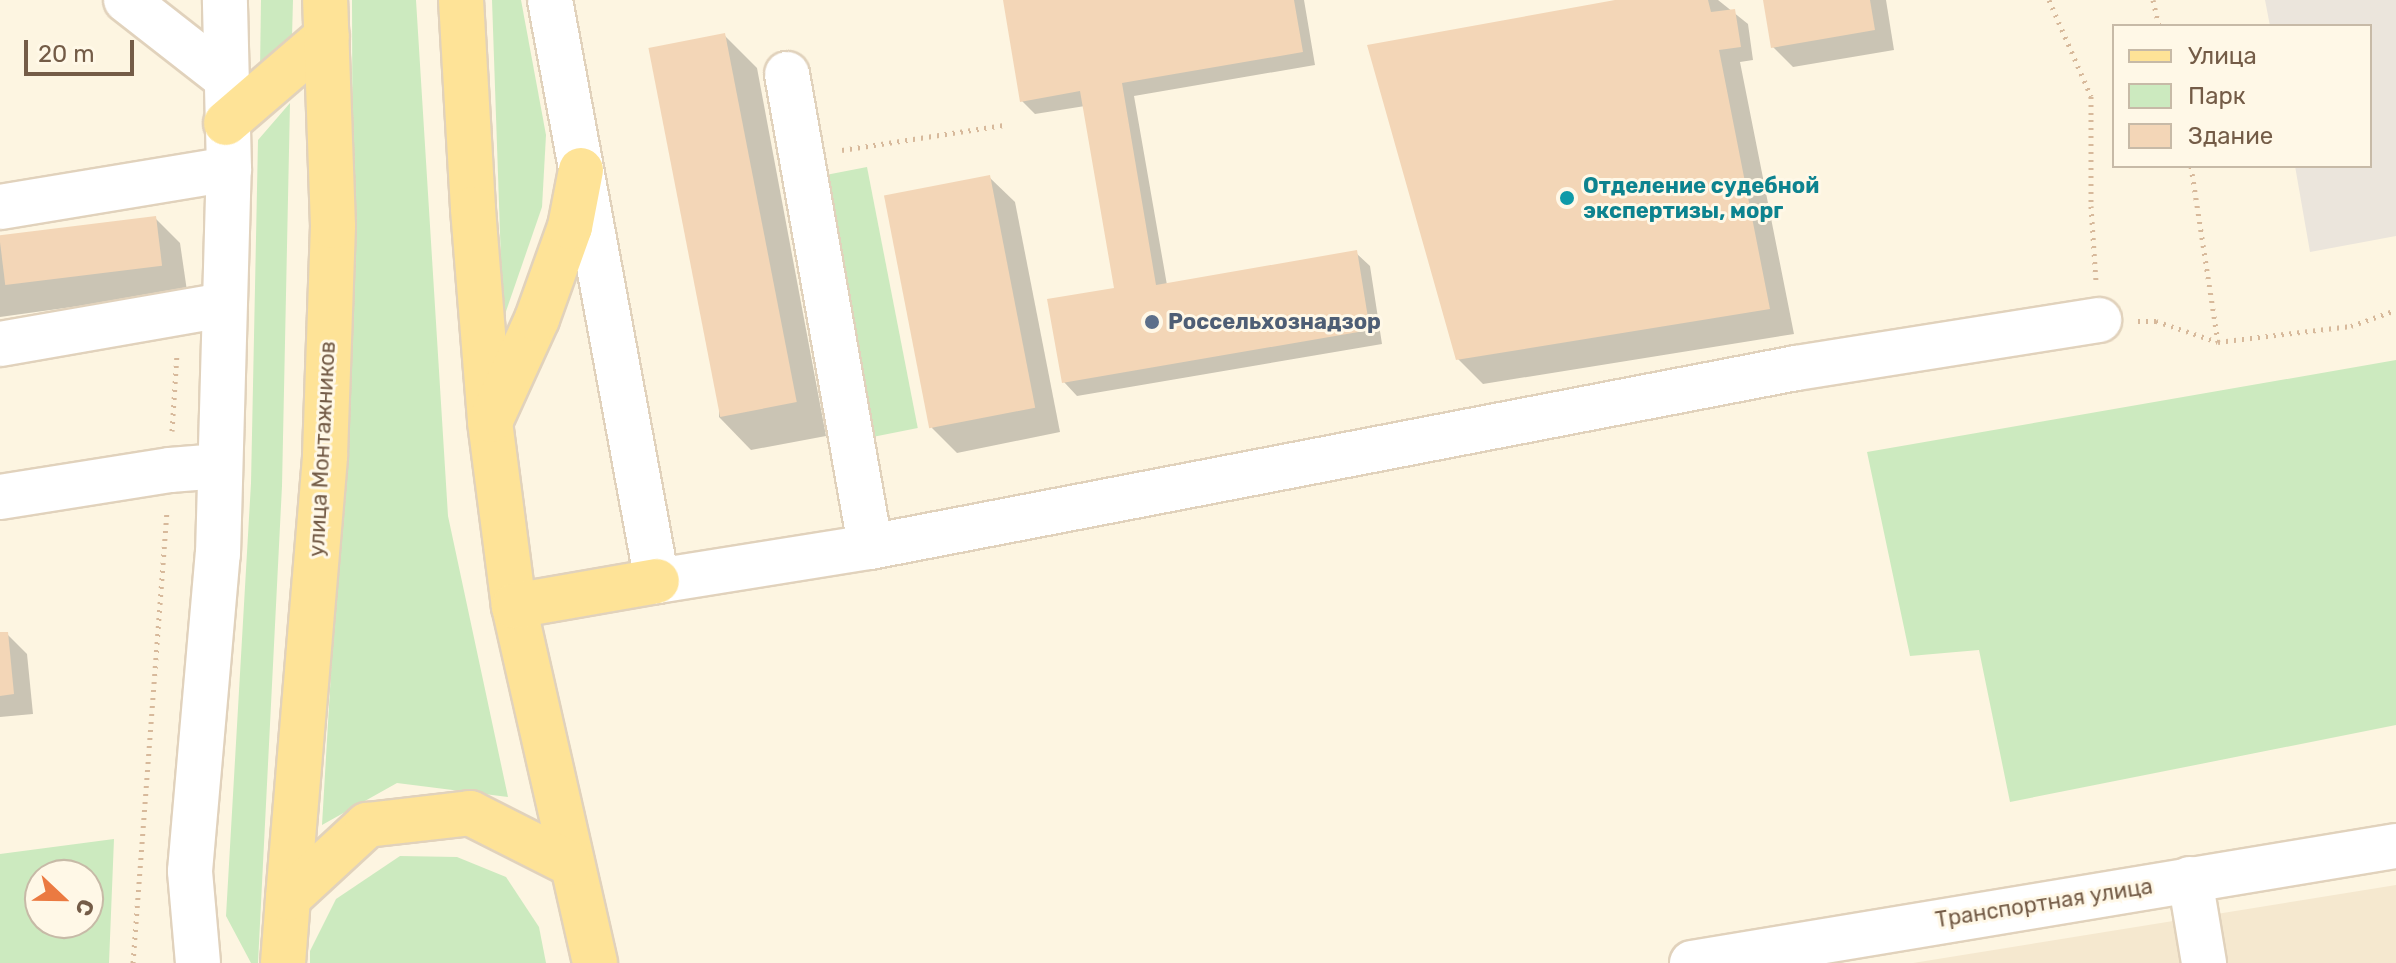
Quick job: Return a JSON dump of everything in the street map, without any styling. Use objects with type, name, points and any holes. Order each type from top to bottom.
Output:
[{"type":"main road","points":[[461,0],[490,422],[514,606],[569,863],[595,963]]},
{"type":"main road","points":[[226,123],[326,18]]},
{"type":"main road","name":"улица Монтажников","points":[[283,963],[325,455],[333,226],[326,18]]},
{"type":"main road","points":[[490,422],[537,319],[570,227],[581,170]]},
{"type":"main road","points":[[514,606],[657,581]]},
{"type":"main road","points":[[288,898],[367,825],[470,813],[569,863]]},
{"type":"street","points":[[126,0],[226,78]]},
{"type":"street","points":[[198,963],[190,871],[218,554],[229,169],[225,0]]},
{"type":"street","points":[[550,0],[657,581],[870,547],[1796,368],[2099,320]]},
{"type":"street","points":[[787,74],[870,547]]},
{"type":"street","points":[[0,207],[229,169]]},
{"type":"street","points":[[0,344],[223,305]]},
{"type":"street","points":[[0,497],[170,470],[220,466]]},
{"type":"street","name":"Транспортная улица","points":[[1692,963],[1846,949],[2190,879],[2396,846]]},
{"type":"street","points":[[2190,879],[2193,962]]},
{"type":"path","points":[[2049,0],[2091,96],[2091,206],[2099,320],[2156,321],[2218,342],[2351,326],[2396,310]]},
{"type":"path","points":[[2153,0],[2159,24]]},
{"type":"path","points":[[801,156],[1004,125]]},
{"type":"path","points":[[2191,168],[2218,342]]},
{"type":"shaded area","points":[[2265,0],[2396,0],[2396,236],[2310,252],[2295,168],[2372,168],[2372,24],[2270,24]]},
{"type":"shaded area","points":[[2396,885],[2396,963],[1913,963]]},
{"type":"green space","points":[[261,0],[293,0],[292,37],[260,69]]},
{"type":"green space","points":[[352,0],[416,0],[448,516],[508,797],[397,783],[322,825],[353,299]]},
{"type":"green space","points":[[492,0],[521,0],[546,135],[542,207],[503,320]]},
{"type":"green space","points":[[290,103],[282,486],[258,963],[251,963],[226,916],[251,483],[258,140]]},
{"type":"green space","points":[[867,167],[918,428],[873,437],[822,176]]},
{"type":"green space","points":[[2396,360],[2396,725],[2010,802],[1979,650],[1910,656],[1867,452]]},
{"type":"green space","points":[[114,839],[109,963],[0,963],[0,854]]},
{"type":"green space","points":[[400,856],[457,857],[506,877],[539,927],[546,963],[310,963],[310,951],[336,899]]},
{"type":"building","points":[[1003,0],[1294,0],[1303,52],[1122,83],[1156,285],[1357,250],[1370,330],[1062,383],[1047,299],[1114,288],[1080,91],[1020,102]]},
{"type":"building","points":[[1615,0],[1708,0],[1711,12],[1735,9],[1741,47],[1719,50],[1770,309],[1456,360],[1367,45]]},
{"type":"building","points":[[1763,0],[1870,0],[1875,30],[1771,48]]},
{"type":"building","points":[[725,33],[797,402],[720,417],[648,48]]},
{"type":"building","points":[[990,175],[1035,408],[929,428],[884,196]]},
{"type":"building","points":[[156,216],[162,266],[5,285],[0,235]]},
{"type":"building","points":[[0,632],[8,632],[14,694],[0,696]]},
{"type":"place","name":"Отделение судебной экспертизы, морг","points":[[1567,198]]},
{"type":"place","name":"Россельхознадзор","points":[[1152,322]]}]
